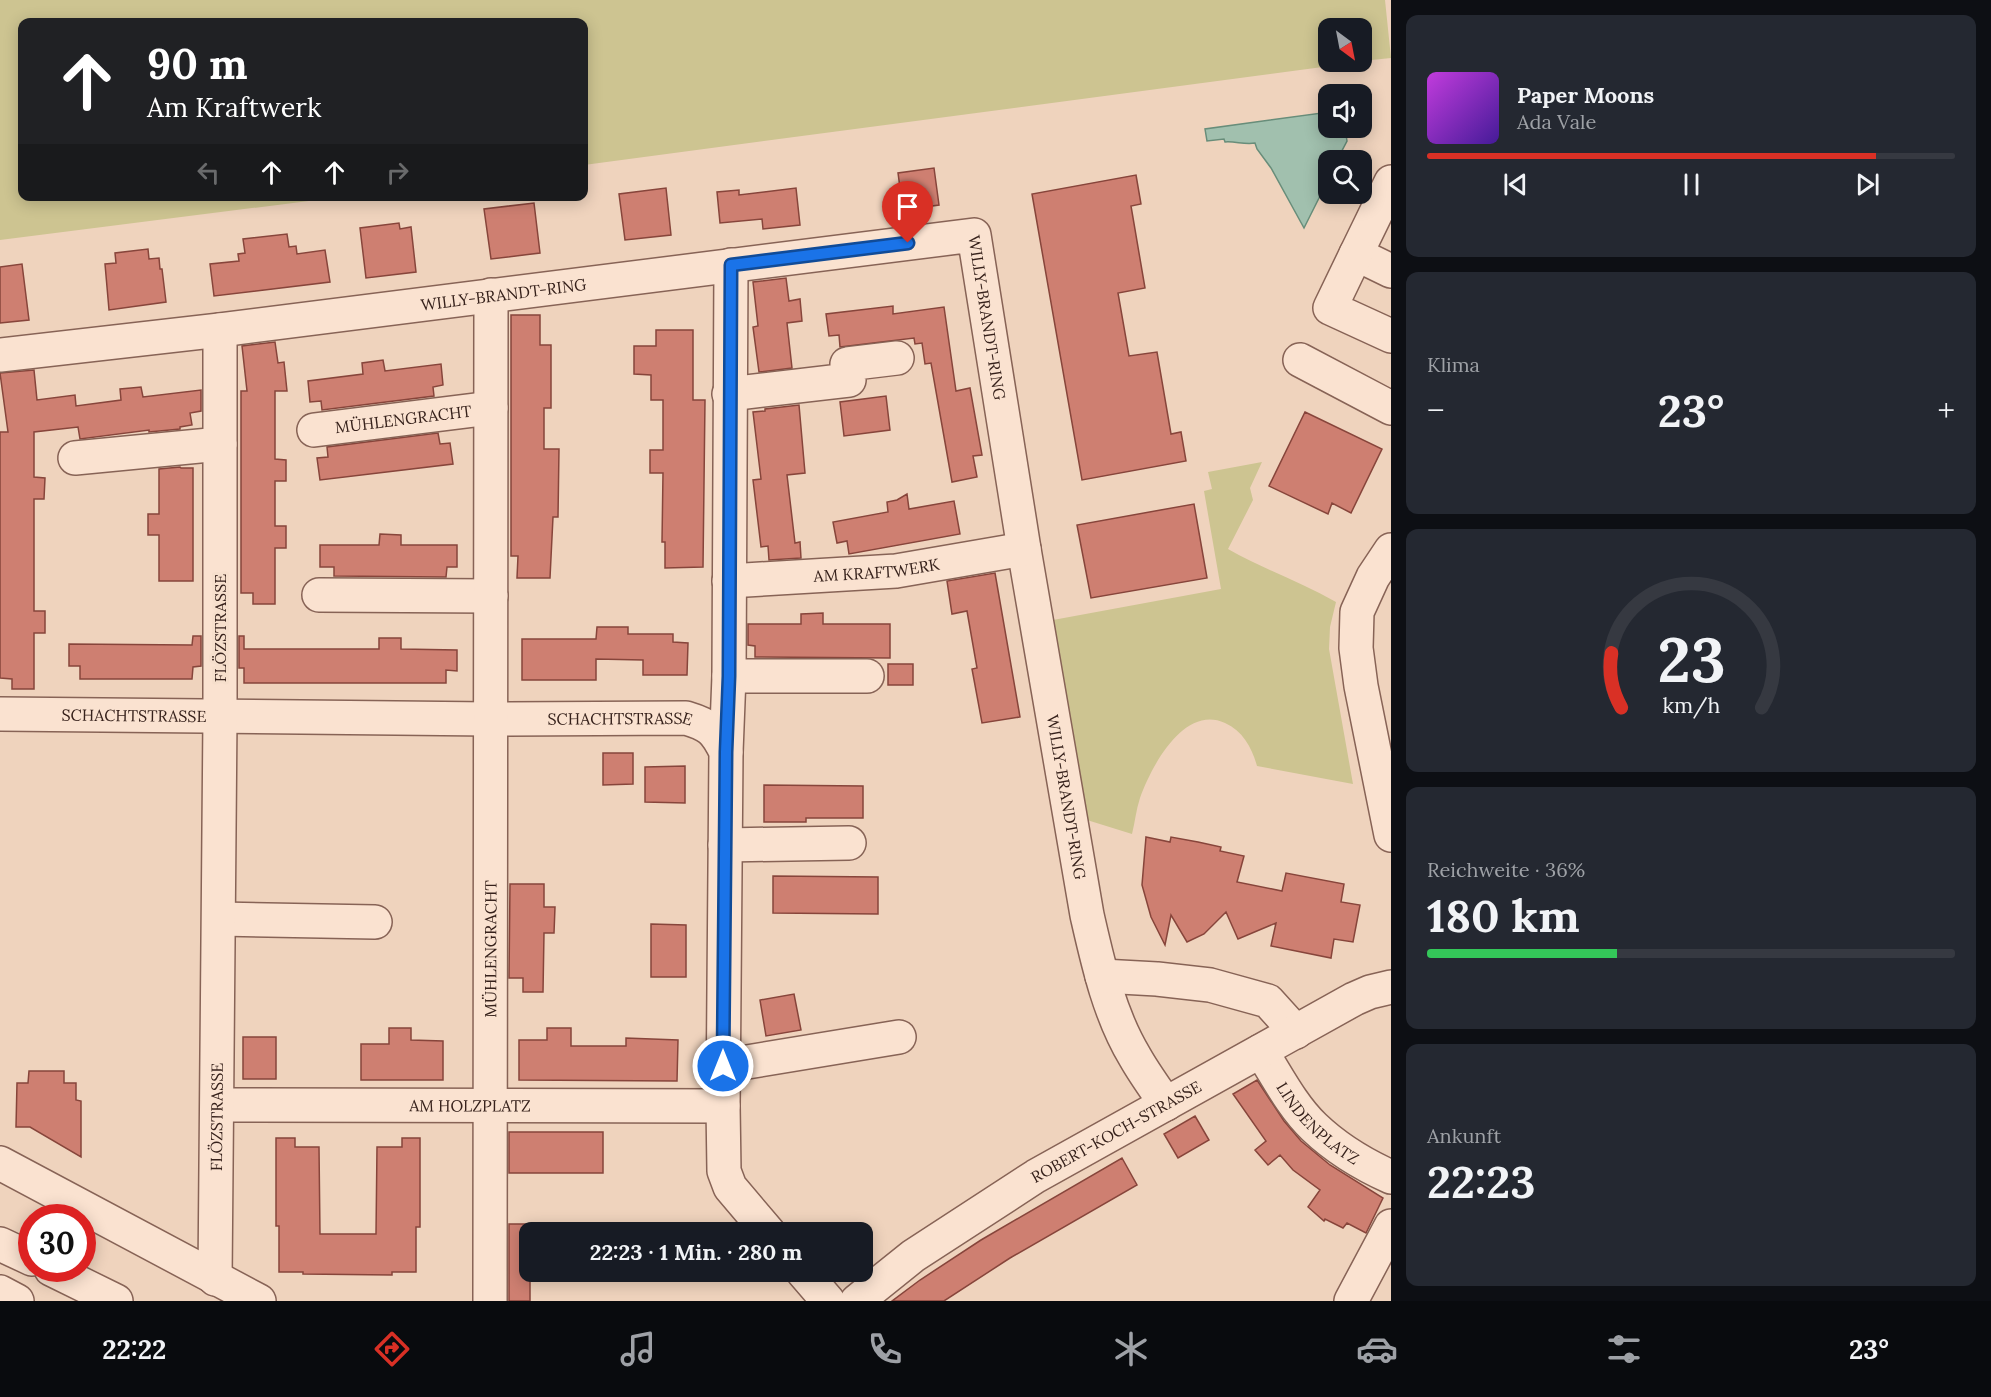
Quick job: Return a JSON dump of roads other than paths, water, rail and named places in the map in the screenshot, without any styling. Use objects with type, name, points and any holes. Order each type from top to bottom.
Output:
[{"type":"street","points":[[1391,182],[1330,308],[1391,336]]},
{"type":"street","name":"WILLY-BRANDT-RING","points":[[0,355],[220,330],[974,235],[1024,549],[1088,915],[1102,976],[1114,1012],[1133,1055],[1166,1104]]},
{"type":"street","points":[[1356,254],[1391,271]]},
{"type":"street","points":[[731,265],[729,676],[726,752],[723,1066],[724,1171],[730,1188],[759,1222]]},
{"type":"street","name":"MÜHLENGRACHT","points":[[490,1301],[491,295]]},
{"type":"street","name":"FLÖZSTRASSE","points":[[215,1279],[219,920],[220,330]]},
{"type":"street","points":[[729,394],[849,380],[847,364],[897,358]]},
{"type":"street","points":[[1300,360],[1391,408]]},
{"type":"street","name":"MÜHLENGRACHT","points":[[314,430],[491,408]]},
{"type":"street","points":[[75,458],[220,444]]},
{"type":"street","name":"AM KRAFTWERK","points":[[729,581],[896,571],[1024,549]]},
{"type":"street","points":[[1391,550],[1373,577],[1358,612],[1356,648],[1361,686],[1391,835]]},
{"type":"street","points":[[319,595],[491,596]]},
{"type":"street","points":[[729,676],[867,676]]},
{"type":"street","name":"SCHACHTSTRASSE","points":[[0,714],[490,719],[686,718],[705,724],[719,737],[726,752]]},
{"type":"street","points":[[725,845],[849,843]]},
{"type":"street","points":[[219,920],[375,922]]},
{"type":"street","points":[[1102,976],[1210,985],[1268,1001],[1296,1032]]},
{"type":"street","name":"ROBERT-KOCH-STRASSE","points":[[857,1301],[912,1256],[1036,1176],[1354,999],[1391,987]]},
{"type":"street","points":[[723,1066],[900,1037]]},
{"type":"street","name":"LINDENPLATZ","points":[[1261,1051],[1286,1092],[1313,1126],[1358,1161],[1391,1177]]},
{"type":"street","name":"AM HOLZPLATZ","points":[[218,1105],[723,1106]]},
{"type":"street","points":[[0,1163],[259,1301]]},
{"type":"street","points":[[1351,1301],[1391,1226]]},
{"type":"street","points":[[0,1244],[18,1252]]},
{"type":"street","points":[[77,1282],[116,1301]]},
{"type":"street","points":[[812,1282],[828,1301]]},
{"type":"street","points":[[0,1292],[17,1301]]}]
